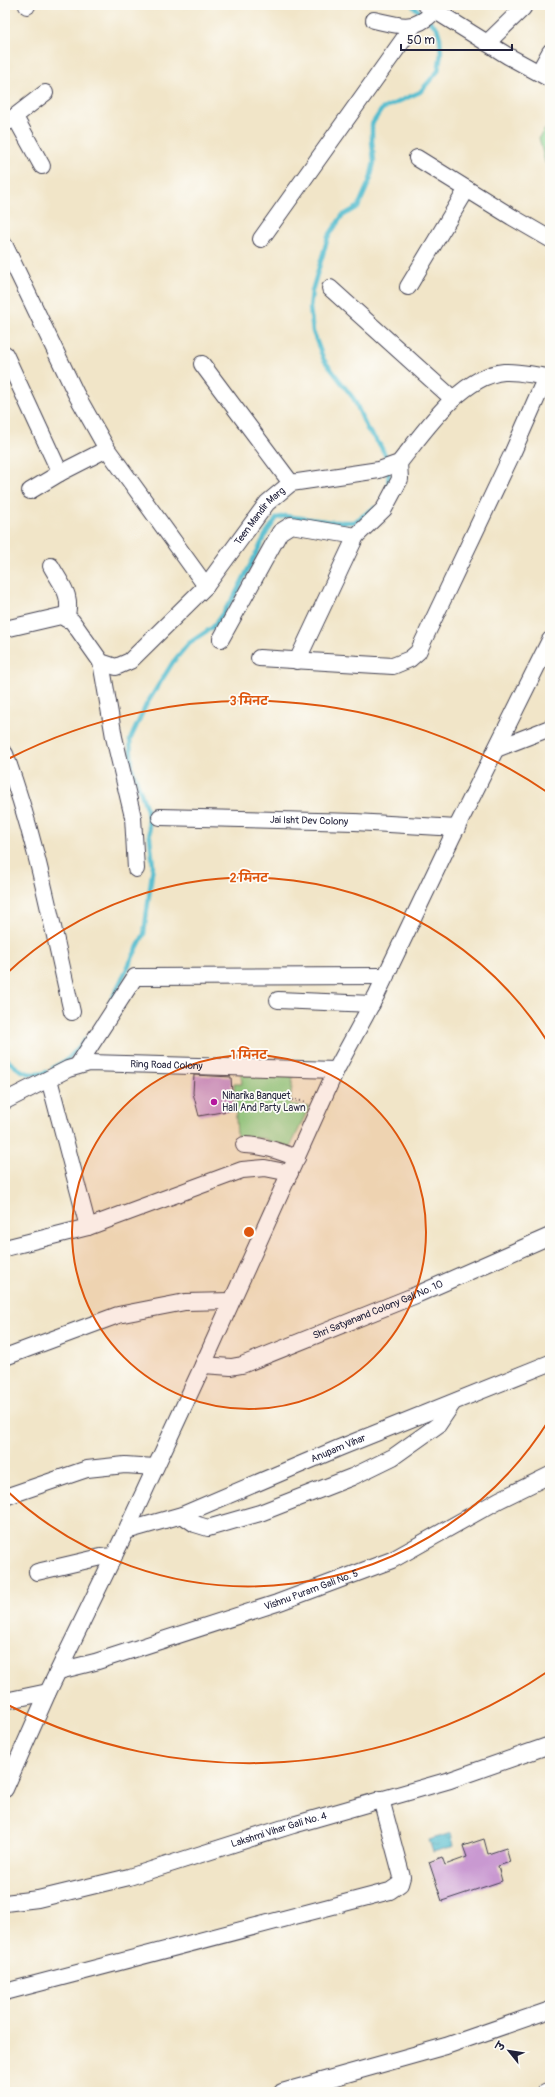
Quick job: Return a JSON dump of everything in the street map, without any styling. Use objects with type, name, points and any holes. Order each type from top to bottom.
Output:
[{"type":"street","points":[[487,43],[523,8],[523,5]]},
{"type":"street","points":[[425,16],[487,43],[545,76],[550,52]]},
{"type":"street","points":[[374,20],[404,27],[425,16]]},
{"type":"street","points":[[261,239],[425,16]]},
{"type":"street","points":[[42,166],[10,120],[46,93]]},
{"type":"street","points":[[417,158],[550,239]]},
{"type":"street","points":[[408,287],[467,189]]},
{"type":"street","points":[[5,246],[76,394],[108,449],[206,586]]},
{"type":"street","points":[[330,288],[453,399]]},
{"type":"street","points":[[5,354],[60,473]]},
{"type":"street","points":[[202,364],[291,483]]},
{"type":"street","points":[[259,658],[296,661],[393,666],[403,664],[418,652],[548,377],[526,373],[503,372],[479,380],[453,399],[397,464],[400,479],[384,509],[356,536],[296,661]]},
{"type":"street","points":[[30,491],[60,473],[108,449]]},
{"type":"street","name":"Teen Mandir Marg","points":[[101,662],[116,667],[130,661],[206,586],[268,503],[291,483],[379,470],[397,464]]},
{"type":"street","points":[[221,639],[280,532],[291,525],[356,536]]},
{"type":"street","points":[[51,566],[69,598],[70,606],[66,619]]},
{"type":"street","points":[[5,629],[61,616],[72,621],[101,662],[114,737],[133,817],[136,869]]},
{"type":"street","points":[[5,1789],[48,1692],[126,1531],[203,1365],[336,1070],[386,976],[456,828],[550,640]]},
{"type":"street","points":[[496,749],[550,728]]},
{"type":"street","points":[[5,754],[16,784],[36,858],[72,1012]]},
{"type":"street","name":"Jai Isht Dev Colony","points":[[160,817],[355,822],[456,828]]},
{"type":"street","points":[[78,1065],[135,977],[386,976]]},
{"type":"street","points":[[278,1000],[372,1004]]},
{"type":"street","name":"Ring Road Colony","points":[[5,1101],[78,1065],[89,1063],[336,1070]]},
{"type":"street","points":[[49,1079],[88,1228]]},
{"type":"street","points":[[244,1145],[253,1145],[274,1150],[297,1158]]},
{"type":"street","points":[[5,1248],[88,1228],[242,1170],[265,1168],[290,1173]]},
{"type":"street","name":"Shri Satyanand Colony Gali No. 10","points":[[203,1365],[231,1367],[242,1365],[416,1295],[550,1236]]},
{"type":"street","points":[[5,1357],[118,1315],[185,1302],[231,1302]]},
{"type":"street","name":"Anupam Vihar","points":[[126,1531],[182,1515],[339,1448],[452,1404],[550,1363]]},
{"type":"street","points":[[182,1515],[195,1524],[208,1528],[260,1513],[352,1477],[393,1457],[438,1425],[452,1404]]},
{"type":"street","points":[[5,1496],[86,1469],[126,1465],[155,1467]]},
{"type":"street","name":"Vishnu Puram Gali No. 5","points":[[59,1671],[110,1657],[277,1603],[392,1560],[499,1500],[550,1475]]},
{"type":"street","points":[[37,1572],[101,1557],[114,1556]]},
{"type":"street","points":[[5,1701],[48,1692]]},
{"type":"street","name":"Lakshmi Vihar Gali No. 4","points":[[5,1903],[38,1899],[129,1877],[293,1825],[450,1780],[550,1745]]},
{"type":"street","points":[[5,1992],[390,1891],[400,1884],[402,1877],[381,1799]]},
{"type":"street","points":[[282,2092],[446,2046],[550,2010]]},
{"type":"street","points":[[545,2092],[550,2090]]},
{"type":"green space","points":[[550,123],[550,168],[545,163],[539,137]]},
{"type":"green space","points":[[241,1074],[293,1076],[290,1104],[309,1107],[289,1150],[266,1143],[267,1139],[237,1136],[234,1084],[242,1084]]},
{"type":"water","points":[[451,1833],[454,1846],[433,1852],[429,1840]]},
{"type":"building","name":"Niharika Banquet Hall And Party Lawn","points":[[194,1075],[231,1077],[233,1110],[199,1116],[193,1093]]},
{"type":"building","points":[[484,1839],[488,1854],[506,1848],[510,1862],[498,1866],[502,1881],[442,1901],[429,1862],[442,1857],[445,1865],[467,1857],[463,1846]]},
{"type":"waterway","points":[[388,488],[389,462],[380,445],[367,429],[354,399],[324,360],[313,332],[310,308],[312,291],[328,237],[342,216],[358,207],[370,180],[374,162],[372,124],[382,109],[420,92],[438,71],[441,54],[440,38],[437,28],[412,5]]},
{"type":"waterway","points":[[111,1001],[144,934],[153,865],[147,810],[132,768],[130,740],[146,705],[173,662],[189,643],[213,627],[234,597],[267,532],[277,518],[285,516],[334,522],[354,522],[374,508]]},
{"type":"waterway","points":[[53,1068],[68,1059],[86,1039]]},
{"type":"waterway","points":[[5,1057],[14,1066],[24,1072],[34,1074],[46,1072]]},
{"type":"place","name":"Niharika Banquet Hall And Party Lawn","points":[[214,1102]]}]
